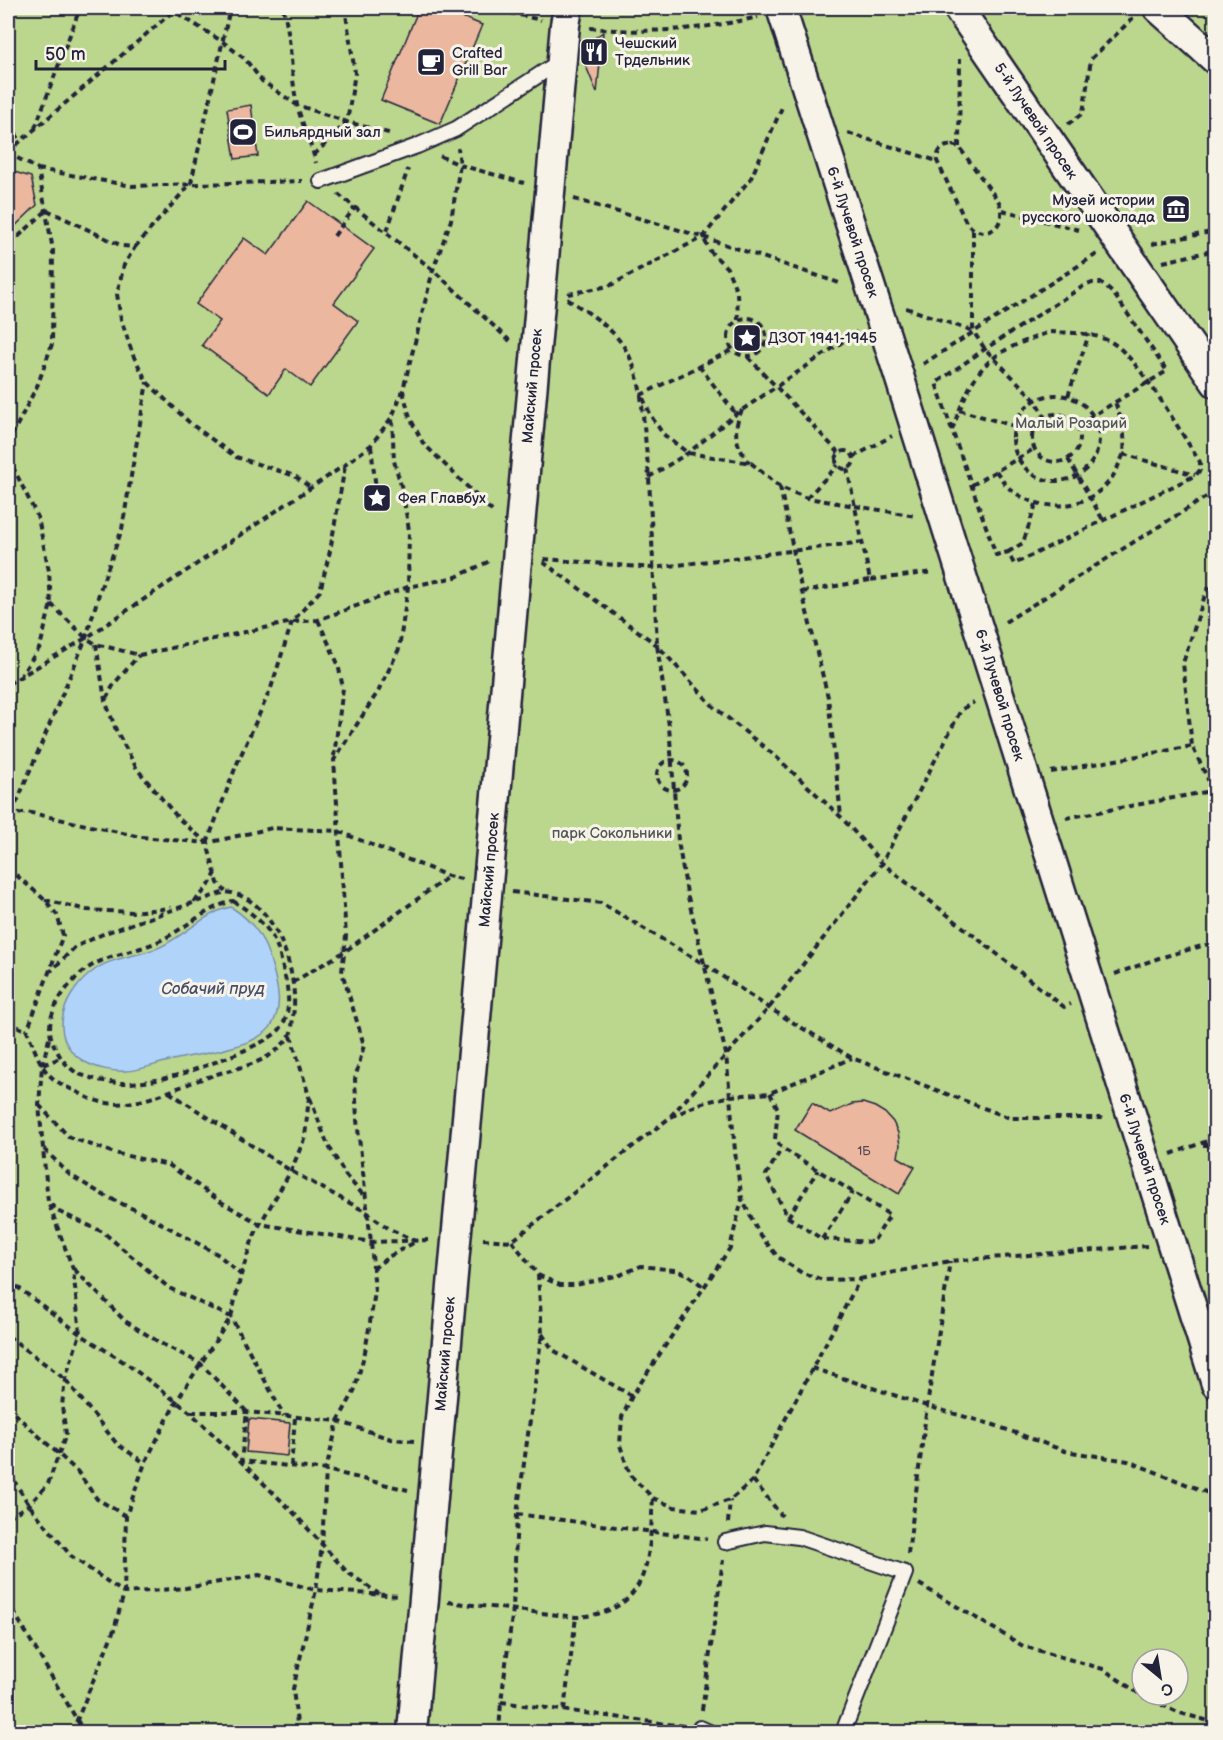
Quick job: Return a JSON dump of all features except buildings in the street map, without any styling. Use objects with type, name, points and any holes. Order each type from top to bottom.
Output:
[{"type":"street","name":"5-й Лучевой просек","points":[[958,8],[1215,383]]},
{"type":"street","name":"6-й Лучевой просек","points":[[782,9],[1215,1384]]},
{"type":"street","points":[[1148,10],[1215,60]]},
{"type":"street","name":"Майский просек","points":[[412,1732],[566,16]]},
{"type":"lane","points":[[321,181],[417,146],[456,129],[562,60]]},
{"type":"lane","points":[[725,1542],[765,1533],[799,1537],[905,1573],[843,1732]]},
{"type":"path","points":[[35,128],[80,8]]},
{"type":"path","points":[[169,8],[223,42],[245,59],[262,81],[297,105],[392,134],[460,165],[703,237],[973,332]]},
{"type":"path","points":[[177,8],[19,141],[8,153],[38,169],[132,186],[321,181]]},
{"type":"path","points":[[230,8],[191,183],[135,247],[124,265],[117,294],[121,319],[133,355],[147,381],[191,424],[236,457],[296,476],[311,488]]},
{"type":"path","points":[[283,8],[289,29],[297,105],[321,181],[387,231],[433,270],[514,345],[535,352]]},
{"type":"path","points":[[314,155],[347,122],[355,73],[345,8]]},
{"type":"path","points":[[489,8],[566,16],[621,31],[675,30],[729,24],[782,9]]},
{"type":"path","points":[[1048,138],[1083,113],[1091,59],[1148,10]]},
{"type":"path","points":[[959,147],[946,146],[937,155],[937,161],[967,224],[973,230],[990,231],[1002,219],[1002,210],[999,202],[959,147],[960,56]]},
{"type":"path","points":[[804,78],[786,98],[751,178],[703,237],[609,286],[562,295],[597,318],[614,333],[629,354],[638,375],[649,477],[657,645],[669,726],[678,841],[687,893],[726,1054],[736,1161],[742,1198],[760,1235],[778,1257],[802,1273],[823,1280],[860,1279],[950,1261],[1171,1243]]},
{"type":"path","points":[[8,113],[19,141]]},
{"type":"path","points":[[818,124],[937,161]]},
{"type":"path","points":[[8,684],[86,638],[345,465],[371,445],[392,417],[403,390],[433,270],[451,220],[460,165],[456,129]]},
{"type":"path","points":[[387,231],[417,146]]},
{"type":"path","points":[[8,444],[38,384],[52,344],[53,250],[38,169]]},
{"type":"path","points":[[334,236],[355,207]]},
{"type":"path","points":[[47,210],[122,246],[135,247]]},
{"type":"path","points":[[8,233],[19,236],[47,210]]},
{"type":"path","points":[[1002,210],[1121,245]]},
{"type":"path","points":[[973,230],[973,332],[992,357],[1035,400],[1044,416]]},
{"type":"path","points":[[900,379],[973,332],[1121,245],[1215,231]]},
{"type":"path","points":[[703,237],[710,251],[727,268],[737,292],[738,320]]},
{"type":"path","points":[[1158,263],[1215,250]]},
{"type":"path","points":[[1036,504],[1023,543],[1008,552],[996,555],[936,383],[1082,287],[1092,283],[1101,283],[1114,294],[1167,371],[1077,424]]},
{"type":"path","points":[[747,318],[762,325],[766,333],[766,341],[763,350],[756,355],[748,357],[732,350],[728,342],[728,333],[738,320],[747,318]]},
{"type":"path","points":[[649,477],[688,453],[736,414],[861,330]]},
{"type":"path","points":[[952,430],[967,391],[980,370],[992,357],[1019,342],[1050,332],[1089,334],[1109,341],[1125,352],[1148,382],[1200,462],[1200,470],[1196,476],[1014,564],[1008,552]]},
{"type":"path","points":[[1068,396],[1089,334]]},
{"type":"path","points":[[641,395],[732,350]]},
{"type":"path","points":[[748,357],[839,453]]},
{"type":"path","points":[[699,366],[736,414]]},
{"type":"path","points":[[8,823],[9,815],[86,638],[122,529],[147,381]]},
{"type":"path","points":[[403,390],[410,418],[423,443],[499,517],[520,524]]},
{"type":"path","points":[[1051,394],[1068,396],[1082,402],[1093,414],[1100,430],[1099,448],[1091,464],[1078,476],[1061,482],[1043,480],[1028,472],[1017,458],[1012,442],[1014,426],[1022,411],[1035,400],[1051,394]]},
{"type":"path","points":[[641,395],[663,434],[688,453],[751,463]]},
{"type":"path","points":[[996,471],[1012,491],[1036,504],[1064,507],[1091,498],[1112,479],[1124,454],[1124,426],[1115,402]]},
{"type":"path","points":[[742,410],[737,419],[735,434],[738,446],[751,463],[780,487],[807,498],[919,517]]},
{"type":"path","points":[[959,410],[1014,426]]},
{"type":"path","points":[[1053,413],[1063,414],[1077,424],[1080,444],[1076,453],[1068,459],[1049,462],[1040,457],[1034,449],[1031,441],[1032,432],[1044,416],[1053,413]]},
{"type":"path","points":[[334,760],[378,690],[399,649],[408,587],[409,530],[394,460],[392,417]]},
{"type":"path","points":[[853,457],[894,435]]},
{"type":"path","points":[[371,445],[377,498]]},
{"type":"path","points":[[972,485],[1034,449]]},
{"type":"path","points":[[839,453],[847,452],[853,457]]},
{"type":"path","points":[[838,465],[836,460],[839,453]]},
{"type":"path","points":[[1124,454],[1196,476]]},
{"type":"path","points":[[848,468],[852,465],[853,457]]},
{"type":"path","points":[[8,458],[38,518],[49,571],[51,604],[40,647],[21,676]]},
{"type":"path","points":[[1068,459],[1103,520]]},
{"type":"path","points":[[207,843],[236,765],[271,688],[292,622],[320,591],[330,551],[345,465]]},
{"type":"path","points":[[838,465],[848,468]]},
{"type":"path","points":[[807,498],[838,465]]},
{"type":"path","points":[[848,468],[870,580]]},
{"type":"path","points":[[780,487],[802,592],[828,697],[841,817]]},
{"type":"path","points":[[999,626],[1215,491]]},
{"type":"path","points":[[862,542],[652,568],[538,558],[657,645],[714,707],[774,755],[841,817],[882,863],[1064,1007]]},
{"type":"path","points":[[51,604],[86,638],[96,644],[139,655],[292,622],[318,620],[408,587],[456,577],[495,559],[517,555]]},
{"type":"path","points":[[802,592],[937,571]]},
{"type":"path","points":[[1215,578],[1206,592],[1183,663],[1192,746],[1215,796]]},
{"type":"path","points":[[298,1732],[293,1689],[316,1590],[322,1545],[326,1470],[338,1421],[354,1392],[365,1352],[375,1292],[357,1120],[355,1079],[364,1045],[342,972],[346,936],[334,760],[343,688],[338,664],[318,620]]},
{"type":"path","points":[[96,644],[105,700],[116,730],[137,769],[179,819],[207,843],[218,883],[225,892]]},
{"type":"path","points":[[105,700],[114,684],[139,655]]},
{"type":"path","points":[[456,1239],[512,1241],[668,1119],[768,1008],[882,863],[961,710],[998,689]]},
{"type":"path","points":[[1045,773],[1192,746]]},
{"type":"path","points":[[671,759],[685,766],[688,774],[681,788],[674,790],[666,789],[659,784],[656,776],[663,762],[671,759]]},
{"type":"path","points":[[1059,819],[1214,790]]},
{"type":"path","points":[[9,815],[27,812],[141,837],[207,843],[272,828],[338,831],[448,876],[509,892],[601,903],[704,964],[768,1008],[852,1058],[1010,1118],[1131,1117]]},
{"type":"path","points":[[8,868],[45,900],[57,915],[63,935],[27,1031]]},
{"type":"path","points":[[193,903],[208,888],[216,873]]},
{"type":"path","points":[[293,982],[344,952],[448,876]]},
{"type":"path","points":[[51,971],[75,947],[105,933],[225,892],[232,892],[255,905],[269,919],[281,938],[296,1001],[291,1035],[309,1096],[332,1151],[346,1176],[366,1199]]},
{"type":"path","points":[[45,900],[87,910],[132,912],[180,907]]},
{"type":"path","points":[[8,1517],[29,1506],[48,1484],[66,1434],[62,1406],[65,1379],[81,1335],[73,1269],[48,1202],[39,1105],[42,1066],[50,1035],[51,1015],[64,990],[87,967],[102,959],[127,954],[158,942],[188,926],[218,905],[233,901],[249,911],[275,941],[287,987],[288,1012],[279,1030],[253,1047],[200,1069],[138,1084],[103,1081],[76,1073],[60,1058],[50,1035]]},
{"type":"path","points":[[275,941],[281,938]]},
{"type":"path","points":[[1108,976],[1215,942]]},
{"type":"path","points":[[8,1022],[27,1031],[42,1066],[53,1080],[94,1101],[125,1104],[262,1061],[277,1052],[291,1035]]},
{"type":"path","points":[[42,1066],[60,1058]]},
{"type":"path","points":[[668,1119],[702,1103],[731,1096],[770,1094],[852,1058]]},
{"type":"path","points":[[169,1092],[291,1171],[368,1213],[387,1228],[415,1242]]},
{"type":"path","points":[[770,1094],[778,1109],[775,1139],[782,1148],[890,1215],[873,1242],[822,1239],[788,1217],[766,1174],[782,1148]]},
{"type":"path","points":[[73,1732],[114,1630],[124,1593],[126,1516],[145,1463],[176,1402],[231,1317],[241,1275],[260,1224],[291,1171],[305,1137],[309,1096]]},
{"type":"path","points":[[39,1105],[69,1137],[114,1153],[168,1165],[221,1202],[260,1224],[371,1242],[415,1242]]},
{"type":"path","points":[[1215,1138],[1199,1145],[1215,1145]]},
{"type":"path","points":[[44,1149],[70,1175],[219,1256],[241,1275]]},
{"type":"path","points":[[788,1217],[818,1170]]},
{"type":"path","points":[[822,1239],[853,1192]]},
{"type":"path","points":[[742,1198],[730,1248],[632,1396],[622,1418],[620,1445],[630,1475],[653,1498],[674,1508],[700,1510],[730,1500],[753,1480],[860,1279]]},
{"type":"path","points":[[48,1202],[57,1211],[103,1232],[169,1288],[231,1317],[284,1416]]},
{"type":"path","points":[[512,1241],[538,1275],[560,1285],[576,1286],[620,1275],[641,1266],[674,1269],[687,1274],[704,1287]]},
{"type":"path","points":[[373,1270],[388,1257],[415,1242]]},
{"type":"path","points":[[950,1261],[927,1406],[905,1573],[925,1589],[1023,1646],[1103,1669],[1144,1697],[1180,1713],[1215,1723]]},
{"type":"path","points":[[73,1269],[125,1321],[162,1344],[200,1363],[247,1412],[242,1461]]},
{"type":"path","points":[[499,1732],[513,1609],[517,1514],[542,1333],[538,1275]]},
{"type":"path","points":[[8,1280],[81,1335],[128,1364],[190,1412],[292,1511],[346,1572],[380,1594]]},
{"type":"path","points":[[542,1333],[553,1350],[632,1396]]},
{"type":"path","points":[[8,1336],[65,1379],[117,1444],[145,1463]]},
{"type":"path","points":[[812,1368],[993,1425],[1065,1451],[1128,1461],[1215,1496]]},
{"type":"path","points":[[8,1405],[77,1472],[97,1499],[126,1516]]},
{"type":"path","points":[[190,1412],[247,1412],[338,1421],[391,1439],[417,1442]]},
{"type":"path","points":[[291,1466],[295,1418]]},
{"type":"path","points":[[242,1461],[326,1470],[413,1491],[433,1493]]},
{"type":"path","points":[[8,1471],[29,1506],[71,1556],[124,1593],[186,1588],[259,1575],[316,1590],[403,1596]]},
{"type":"path","points":[[753,1480],[799,1537]]},
{"type":"path","points":[[445,1601],[576,1617],[598,1616],[623,1604],[640,1584],[648,1557],[653,1498]]},
{"type":"path","points":[[501,1702],[704,1730],[730,1500]]},
{"type":"path","points":[[517,1514],[725,1542]]},
{"type":"path","points":[[8,1602],[84,1732]]},
{"type":"path","points":[[564,1710],[576,1617]]},
{"type":"green space","name":"парк Сокольники","points":[[8,8],[1215,8],[1215,1732],[8,1732]]},
{"type":"water","name":"Собачий пруд","points":[[231,907],[247,919],[258,933],[267,949],[273,969],[278,991],[278,1005],[275,1019],[266,1031],[236,1046],[130,1071],[99,1068],[85,1062],[72,1052],[65,1040],[62,1028],[63,1015],[75,989],[85,978],[110,962],[160,947],[204,919]]},
{"type":"place","name":"Чешский Трдельник","points":[[594,52]]},
{"type":"place","name":"Crafted Grill Bar","points":[[431,62]]},
{"type":"place","name":"Бильярдный зал","points":[[243,132]]},
{"type":"place","name":"Музей истории русского шоколада","points":[[1176,209]]},
{"type":"place","name":"ДЗОТ 1941-1945","points":[[747,338]]},
{"type":"place","name":"Фея Главбух","points":[[377,498]]},
{"type":"park label","name":"Малый Розарий","points":[[1071,423]]}]
